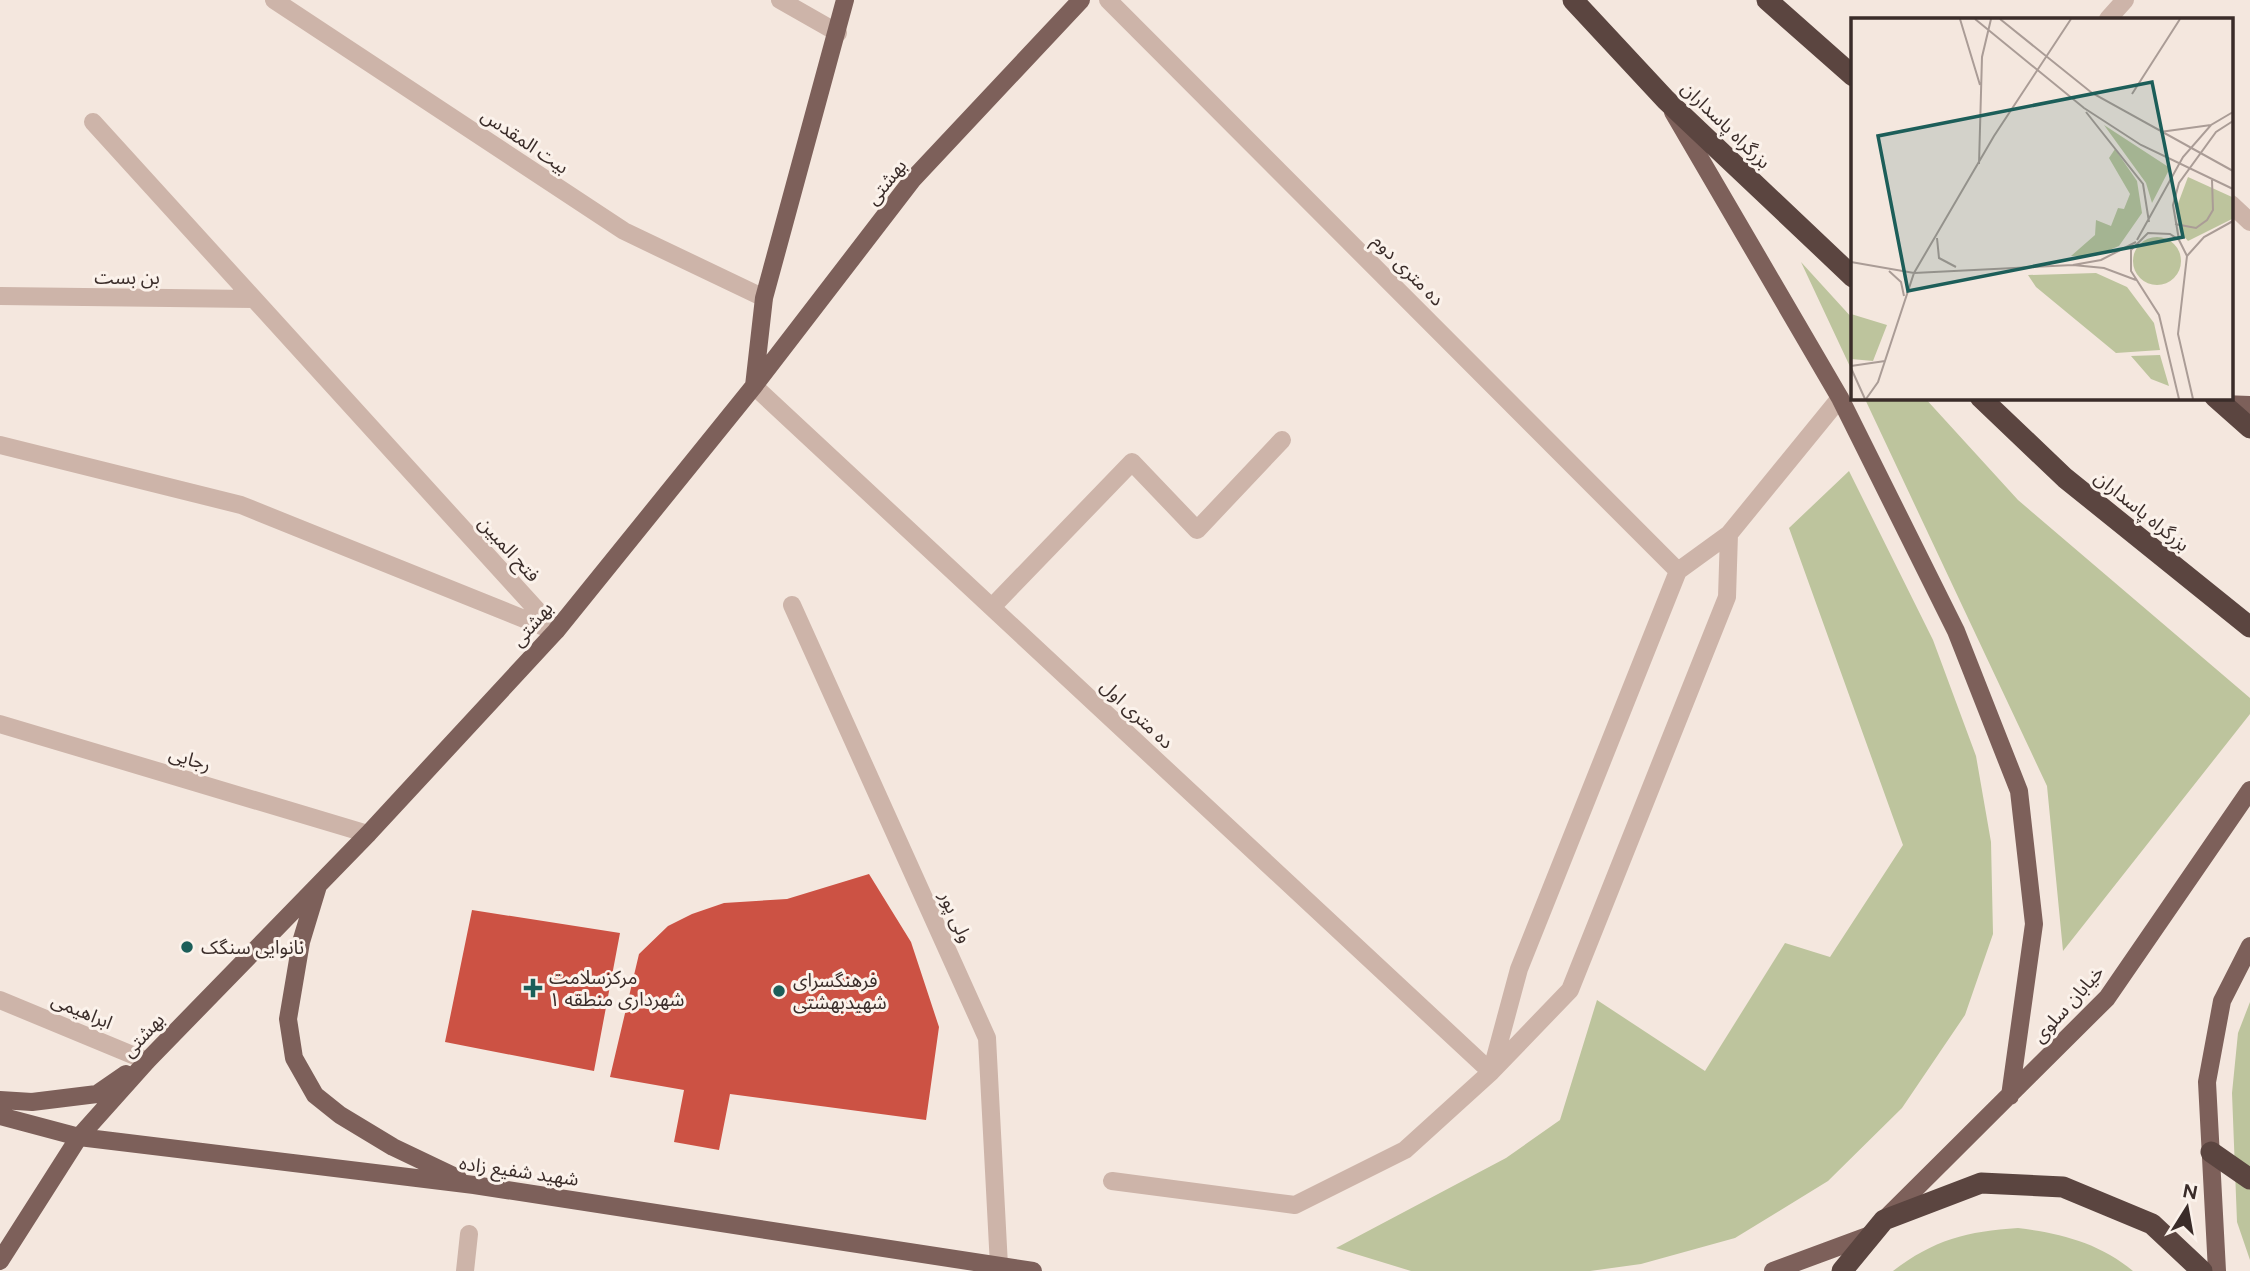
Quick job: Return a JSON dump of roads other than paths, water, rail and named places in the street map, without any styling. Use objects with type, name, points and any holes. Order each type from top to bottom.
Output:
[{"type":"highway","name":"بزرگراه پاسداران","points":[[1573,0],[1666,100],[1851,275]]},
{"type":"highway","points":[[1767,0],[1851,74]]},
{"type":"highway","name":"بزرگراه پاسداران","points":[[1982,399],[2065,478],[2250,627]]},
{"type":"highway","points":[[2219,400],[2250,428]]},
{"type":"highway","points":[[2211,1152],[2250,1179]]},
{"type":"highway","points":[[1842,1271],[1879,1227],[1981,1183],[2063,1187],[2152,1224],[2202,1271]]},
{"type":"main road","points":[[754,386],[764,298],[845,0]]},
{"type":"main road","name":"بهشتی","points":[[0,1261],[79,1137],[147,1061],[368,834],[556,632],[754,386],[913,179],[1081,0]]},
{"type":"main road","points":[[1666,100],[1840,398],[1956,631],[2019,791],[2034,925],[2010,1096]]},
{"type":"main road","points":[[2219,400],[2250,405]]},
{"type":"main road","name":"خیابان سلوی","points":[[1879,1227],[2107,998],[2250,790]]},
{"type":"main road","points":[[319,883],[300,942],[288,1019],[294,1058],[315,1096],[340,1115],[393,1147],[474,1185]]},
{"type":"main road","points":[[2217,1271],[2207,1082],[2222,1001],[2250,946]]},
{"type":"main road","points":[[0,1100],[32,1101],[97,1094],[147,1061]]},
{"type":"main road","name":"شهید شفیع زاده","points":[[0,1116],[79,1137],[474,1185],[1033,1271]]},
{"type":"main road","points":[[1773,1271],[1879,1227]]},
{"type":"street","name":"بیت المقدس","points":[[274,0],[624,231],[764,298]]},
{"type":"street","points":[[780,0],[838,33]]},
{"type":"street","name":"ده متری دوم","points":[[1108,0],[1678,571]]},
{"type":"street","points":[[2109,18],[2125,0]]},
{"type":"street","name":"فتح المبین","points":[[93,122],[556,632]]},
{"type":"street","points":[[2232,205],[2250,222]]},
{"type":"street","name":"بن بست","points":[[0,296],[253,299]]},
{"type":"street","name":"ده متری اول","points":[[754,386],[1491,1072]]},
{"type":"street","points":[[1491,1072],[1519,969],[1678,571],[1729,534],[1840,398]]},
{"type":"street","points":[[992,607],[1132,462],[1197,530],[1282,440]]},
{"type":"street","points":[[0,445],[241,505],[556,632]]},
{"type":"street","points":[[1112,1181],[1295,1205],[1405,1150],[1491,1072],[1570,990],[1727,597],[1729,534]]},
{"type":"street","name":"ولی پور","points":[[792,605],[987,1038],[999,1266]]},
{"type":"street","name":"رجایی","points":[[0,724],[368,834]]},
{"type":"street","name":"ابراهیمی","points":[[0,1000],[147,1061]]},
{"type":"street","points":[[465,1271],[469,1234]]},
{"type":"place","name":"نانوایی سنگک","points":[[187,947]]},
{"type":"place","name":"مرکزسلامت شهرداری منطقه ۱","points":[[533,988]]},
{"type":"place","name":"فرهنگسرای شهیدبهشتی","points":[[779,991]]}]
